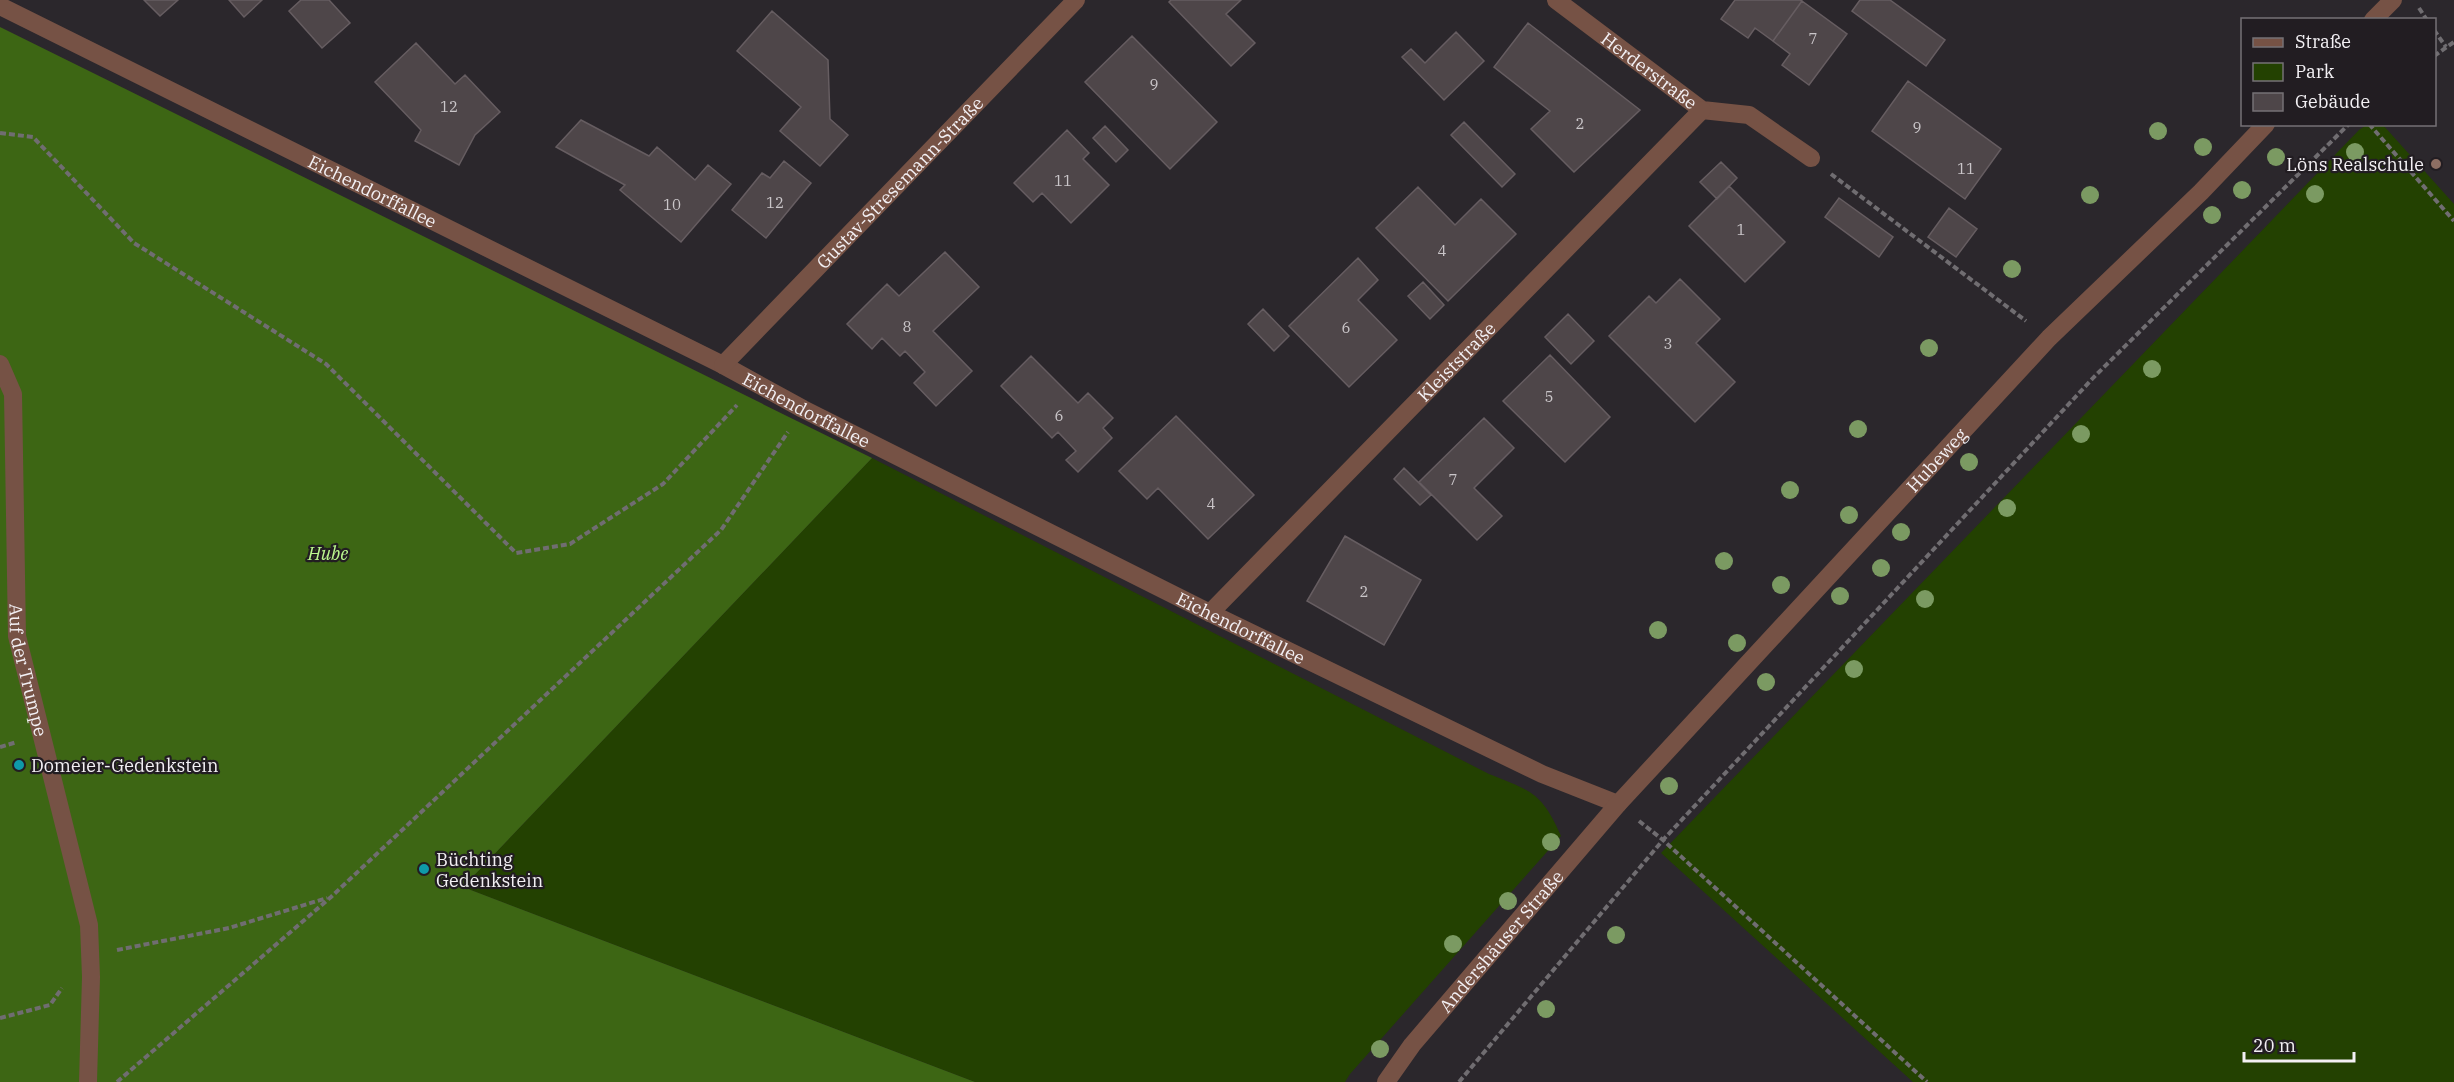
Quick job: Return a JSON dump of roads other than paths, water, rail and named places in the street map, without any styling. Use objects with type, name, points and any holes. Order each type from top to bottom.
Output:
[{"type":"street","name":"Gustav-Stresemann-Straße","points":[[723,366],[1076,0]]},
{"type":"street","name":"Herderstraße","points":[[1556,0],[1702,110],[1749,115],[1811,158]]},
{"type":"street","points":[[2375,18],[2393,0]]},
{"type":"street","name":"Eichendorffallee","points":[[0,6],[723,366],[803,409],[1210,613],[1542,774],[1618,804]]},
{"type":"street","name":"Kleiststraße","points":[[1210,613],[1702,110]]},
{"type":"street","name":"Hubeweg","points":[[1618,804],[2049,338],[2192,200],[2264,126]]},
{"type":"street","name":"Auf der Trumpe","points":[[0,364],[13,394],[17,636],[89,925],[91,955],[88,1082]]},
{"type":"street","name":"Andershäuser Straße","points":[[1386,1082],[1412,1045],[1618,804]]},
{"type":"place","name":"Löns Realschule","points":[[2436,164]]},
{"type":"place","name":"Domeier-Gedenkstein","points":[[19,765]]},
{"type":"place","name":"Büchting Gedenkstein","points":[[424,869]]},
{"type":"park label","name":"Hube","points":[[328,553]]}]
